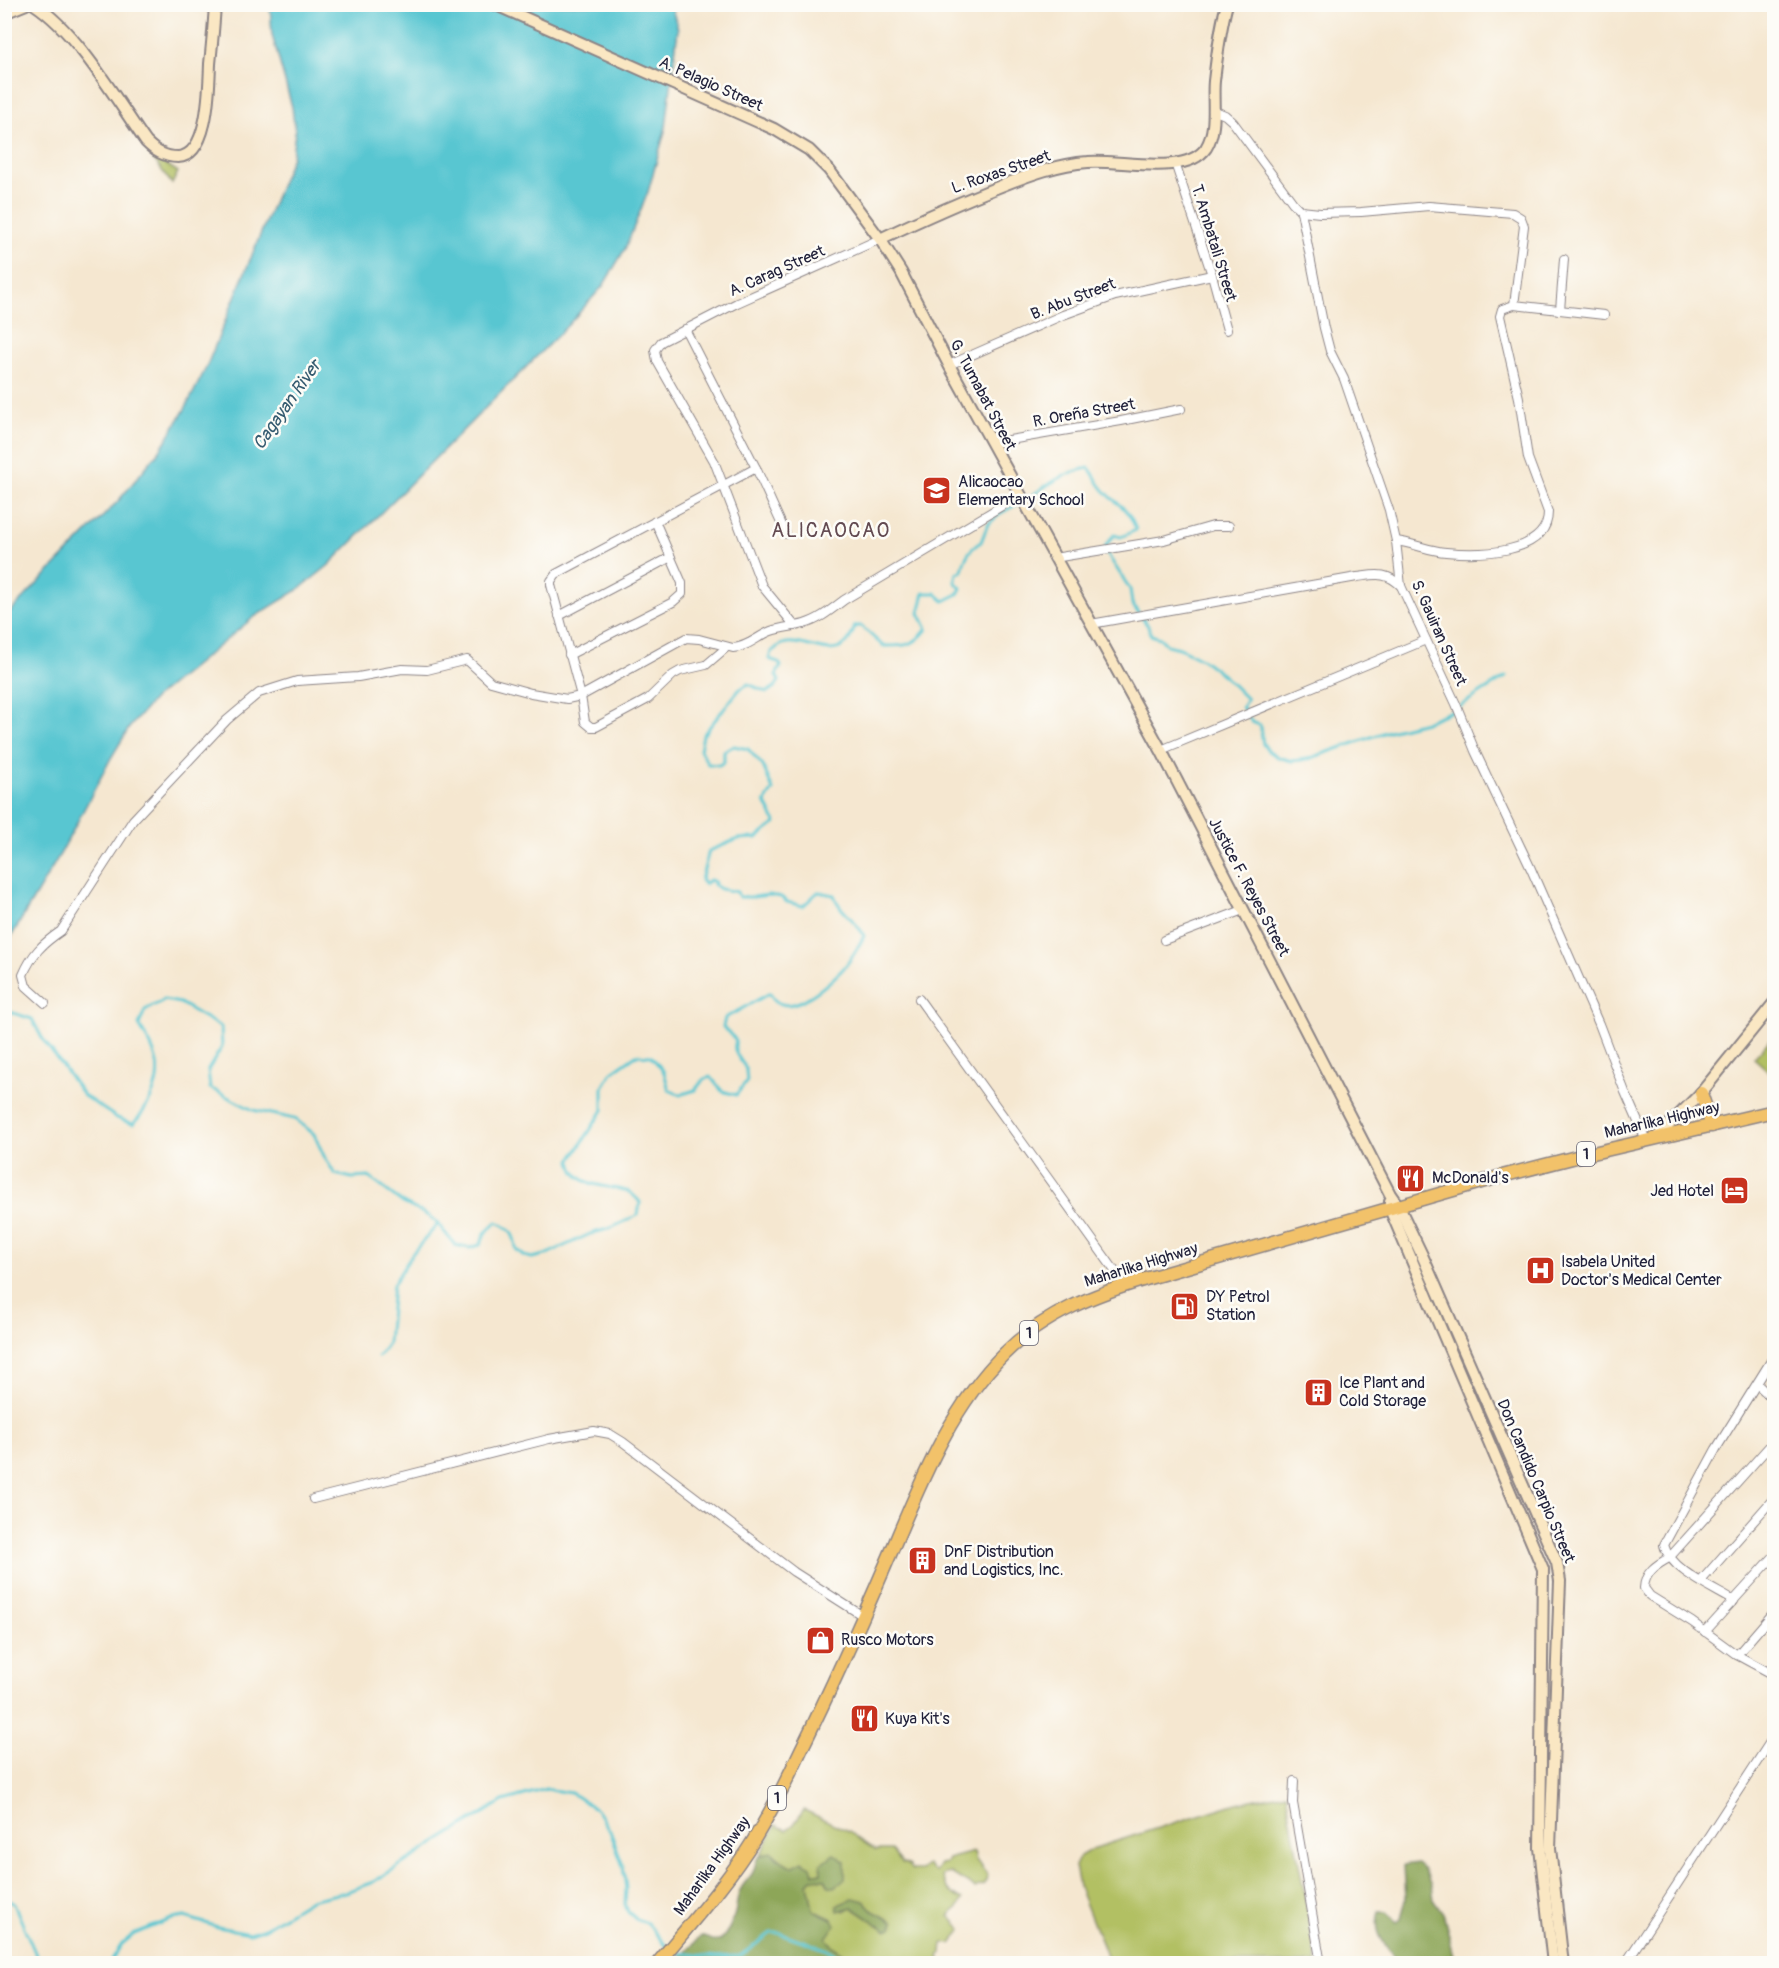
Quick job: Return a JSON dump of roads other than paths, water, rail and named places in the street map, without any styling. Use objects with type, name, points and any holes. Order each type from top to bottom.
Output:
[{"type":"main road","points":[[4,13],[26,4]]},
{"type":"main road","points":[[34,4],[53,18],[73,40],[146,142],[155,151],[164,155],[180,157],[187,155],[197,143],[205,117],[215,4]]},
{"type":"main road","name":"A. Pelagio Street","points":[[494,4],[774,129],[809,150],[828,170],[880,239]]},
{"type":"main road","points":[[1175,164],[1197,157],[1209,142],[1221,28],[1227,4]]},
{"type":"main road","name":"L. Roxas Street","points":[[880,239],[945,208],[1047,170],[1087,162],[1175,164]]},
{"type":"main road","name":"G. Tumabat Street","points":[[880,239],[901,272],[1076,597]]},
{"type":"main road","name":"Justice F. Reyes Street","points":[[1076,597],[1161,750],[1390,1194],[1395,1208]]},
{"type":"main road","points":[[1651,1139],[1701,1093],[1774,1003]]},
{"type":"main road","points":[[1701,1093],[1712,1126]]},
{"type":"main road","name":"Maharlika Highway","points":[[657,1964],[693,1921],[759,1831],[801,1750],[863,1616],[919,1486],[951,1422],[979,1381],[1007,1351],[1047,1320],[1087,1299],[1125,1285],[1524,1170],[1774,1111]]},
{"type":"main road","name":"Don Candido Carpio Street","points":[[1395,1208],[1544,1569],[1540,1848],[1553,1964]]},
{"type":"main road","name":"Don Candido Carpio Street","points":[[1395,1208],[1427,1265],[1559,1570],[1550,1848],[1563,1964]]},
{"type":"street","name":"S. Gauiran Street","points":[[1213,110],[1225,115],[1233,122],[1301,211],[1330,351],[1344,379],[1389,510],[1396,540],[1401,586],[1531,869],[1625,1092],[1651,1139]]},
{"type":"street","name":"T. Ambatali Street","points":[[1175,164],[1212,275],[1227,330]]},
{"type":"street","points":[[1301,211],[1361,212],[1430,206],[1513,213],[1521,218],[1524,226],[1514,305]]},
{"type":"street","name":"A. Carag Street","points":[[723,485],[714,461],[655,356],[655,350],[661,342],[737,303],[880,239]]},
{"type":"street","points":[[1560,310],[1564,259]]},
{"type":"street","name":"B. Abu Street","points":[[949,364],[1063,315],[1114,296],[1212,275]]},
{"type":"street","points":[[1396,540],[1446,552],[1507,550],[1536,539],[1548,521],[1548,512],[1528,458],[1521,407],[1500,316],[1502,309],[1514,305],[1604,315]]},
{"type":"street","points":[[685,329],[756,468],[786,534]]},
{"type":"street","name":"R. Oreña Street","points":[[992,443],[1121,421],[1181,408]]},
{"type":"street","points":[[727,647],[706,666],[680,671],[673,675],[648,699],[596,727],[588,726],[585,722],[581,696],[551,581],[556,574],[756,468]]},
{"type":"street","points":[[723,485],[762,586],[795,626]]},
{"type":"street","points":[[45,1003],[26,986],[23,975],[30,958],[47,940],[61,931],[133,820],[227,720],[259,693],[297,681],[358,677],[402,669],[427,670],[467,660],[491,682],[531,693],[567,699],[581,696],[686,638],[733,648],[746,646],[769,632],[820,617],[844,600],[1020,496]]},
{"type":"street","points":[[569,655],[678,599],[684,589],[655,521]]},
{"type":"street","points":[[1054,558],[1164,540],[1213,526],[1229,526]]},
{"type":"street","points":[[559,616],[671,557]]},
{"type":"street","points":[[1091,624],[1357,577],[1389,576],[1401,586]]},
{"type":"street","points":[[1161,750],[1426,640]]},
{"type":"street","points":[[1164,940],[1243,910]]},
{"type":"street","points":[[919,999],[1125,1285]]},
{"type":"street","points":[[1734,1601],[1669,1558],[1664,1545],[1716,1449],[1774,1356]]},
{"type":"street","points":[[1757,1384],[1774,1400]]},
{"type":"street","points":[[1767,1393],[1774,1384]]},
{"type":"street","points":[[313,1499],[549,1439],[594,1431],[603,1432],[623,1442],[794,1572],[863,1616]]},
{"type":"street","points":[[1774,1442],[1669,1558],[1652,1568],[1644,1588],[1650,1596],[1737,1655],[1774,1673]]},
{"type":"street","points":[[1701,1581],[1774,1498]]},
{"type":"street","points":[[1705,1632],[1774,1556]]},
{"type":"street","points":[[1737,1655],[1774,1612]]},
{"type":"street","points":[[1625,1964],[1774,1736]]},
{"type":"street","points":[[1294,1781],[1293,1803],[1321,1964]]},
{"type":"water","name":"Cagayan River","points":[[270,5],[671,5],[678,29],[666,127],[648,192],[625,249],[603,286],[568,325],[328,566],[298,590],[254,617],[154,699],[129,728],[62,851],[5,947],[5,617],[119,500],[160,450],[184,411],[206,368],[292,157],[295,132],[292,107],[272,35]]},
{"type":"waterway","points":[[1027,499],[1064,476],[1089,468],[1100,485],[1125,509],[1133,521],[1136,530],[1121,537],[1114,535],[1106,545],[1106,552],[1130,589],[1132,604],[1148,626],[1151,635],[1160,638],[1167,645],[1180,648],[1203,660],[1224,676],[1247,699],[1242,707],[1252,722],[1260,725],[1263,744],[1278,757],[1292,761],[1308,759],[1389,731],[1425,722],[1452,711],[1506,677]]},
{"type":"waterway","points":[[4,1010],[32,1019],[42,1038],[84,1096],[117,1118],[133,1124],[151,1097],[158,1072],[150,1044],[139,1025],[145,1010],[164,1000],[180,1003],[221,1027],[222,1047],[208,1070],[210,1088],[253,1110],[295,1119],[314,1134],[335,1174],[352,1178],[369,1177],[403,1203],[429,1216],[455,1245],[469,1248],[480,1245],[485,1233],[497,1222],[511,1232],[516,1249],[524,1256],[532,1258],[545,1255],[638,1215],[640,1202],[632,1194],[586,1181],[579,1177],[571,1160],[603,1110],[603,1087],[612,1072],[636,1055],[651,1056],[664,1072],[669,1090],[680,1095],[695,1090],[704,1079],[711,1077],[722,1091],[736,1095],[747,1081],[746,1070],[736,1052],[736,1040],[723,1027],[725,1018],[770,993],[776,1002],[785,1005],[795,1004],[816,993],[841,971],[864,936],[840,907],[834,895],[818,892],[803,906],[769,895],[739,897],[737,892],[721,889],[710,880],[704,884],[701,880],[709,851],[738,839],[757,838],[776,823],[765,802],[773,790],[763,766],[748,749],[734,746],[724,751],[724,762],[719,765],[708,764],[700,750],[703,735],[739,690],[748,684],[767,692],[775,687],[779,681],[776,675],[781,666],[778,662],[769,659],[771,652],[781,645],[793,643],[833,650],[849,640],[855,626],[861,626],[883,646],[913,642],[927,629],[919,613],[924,593],[935,593],[944,601],[958,594],[961,588],[955,582],[957,573],[962,571],[966,558],[981,542],[988,524],[1001,513],[1021,502]]},
{"type":"waterway","points":[[378,1357],[388,1343],[393,1285],[412,1254],[438,1224]]},
{"type":"waterway","points":[[109,1964],[122,1944],[134,1934],[172,1919],[185,1917],[218,1927],[250,1933],[265,1928],[310,1900],[346,1892],[373,1882],[503,1801],[546,1789],[571,1793],[596,1809],[610,1831],[623,1866],[625,1904],[628,1912],[636,1919],[647,1923],[668,1948]]},
{"type":"waterway","points":[[4,1901],[8,1900],[14,1904],[40,1964]]},
{"type":"waterway","points":[[673,1952],[715,1957],[740,1956],[771,1933],[780,1933],[831,1951],[843,1964]]},
{"type":"place","name":"Alicaocao Elementary School","points":[[937,491]]},
{"type":"place","name":"McDonald's","points":[[1411,1178]]},
{"type":"place","name":"Jed Hotel","points":[[1735,1191]]},
{"type":"place","name":"Isabela United Doctor's Medical Center","points":[[1540,1271]]},
{"type":"place","name":"DY Petrol Station","points":[[1185,1306]]},
{"type":"place","name":"Ice Plant and Cold Storage","points":[[1318,1392]]},
{"type":"place","name":"DnF Distribution and Logistics, Inc.","points":[[923,1561]]},
{"type":"place","name":"Rusco Motors","points":[[820,1640]]},
{"type":"place","name":"Kuya Kit's","points":[[864,1719]]},
{"type":"district","name":"ALICAOCAO","points":[[831,530]]}]
